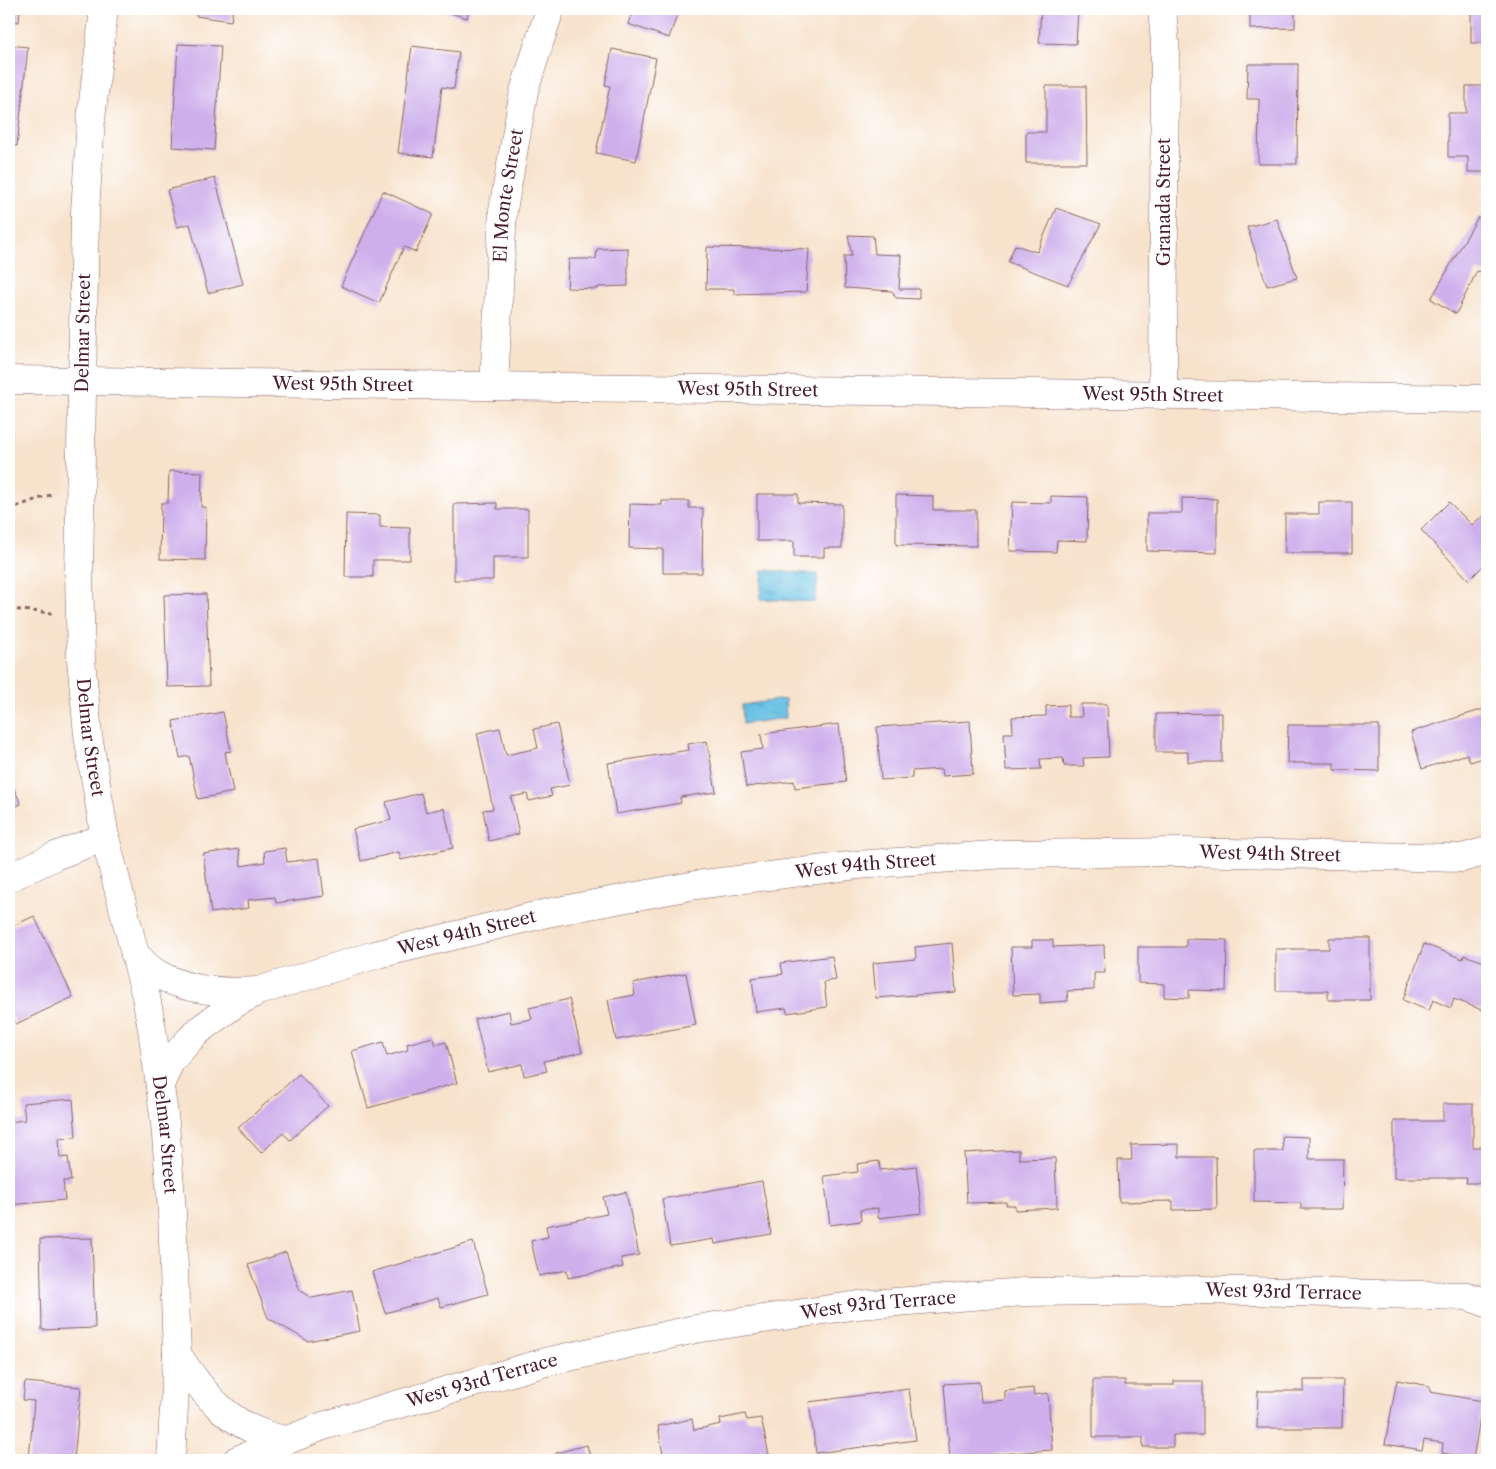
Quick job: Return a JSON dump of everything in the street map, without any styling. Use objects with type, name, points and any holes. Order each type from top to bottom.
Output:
[{"type":"street","name":"Delmar Street","points":[[104,9],[91,120],[85,212],[79,573],[81,658],[88,735],[105,837],[152,1029],[165,1123],[172,1211],[178,1354],[171,1460]]},
{"type":"street","name":"El Monte Street","points":[[494,386],[503,210],[524,91],[550,9]]},
{"type":"street","name":"Granada Street","points":[[1162,9],[1165,43],[1163,395]]},
{"type":"street","name":"West 95th Street","points":[[9,380],[1487,399]]},
{"type":"street","points":[[9,878],[55,856],[105,837]]},
{"type":"street","name":"West 94th Street","points":[[160,1085],[170,1062],[191,1038],[236,1003],[258,991],[375,955],[547,912],[696,885],[858,865],[1006,854],[1182,852],[1479,858]]},
{"type":"street","name":"West 94th Street","points":[[135,954],[146,966],[159,975],[177,982],[217,992],[258,991]]},
{"type":"street","name":"West 93rd Terrace","points":[[237,1460],[284,1440],[359,1415],[546,1362],[696,1329],[858,1306],[1024,1292],[1201,1290],[1481,1295]]},
{"type":"street","points":[[178,1354],[195,1381],[218,1408],[242,1425],[266,1436],[284,1440]]},
{"type":"path","points":[[9,509],[54,494]]},
{"type":"path","points":[[9,609],[52,614]]},
{"type":"water","points":[[763,570],[818,574],[815,602],[760,599]]},
{"type":"water","points":[[785,699],[786,718],[743,724],[742,705]]},
{"type":"building","points":[[9,9],[20,9],[19,22],[9,21]]},
{"type":"building","points":[[197,9],[233,9],[231,21],[196,16]]},
{"type":"building","points":[[437,9],[469,9],[467,18]]},
{"type":"building","points":[[633,9],[689,9],[688,13],[679,10],[669,38],[628,24]]},
{"type":"building","points":[[1041,9],[1078,9],[1076,44],[1039,43]]},
{"type":"building","points":[[1250,9],[1295,9],[1295,28],[1250,29]]},
{"type":"building","points":[[1471,9],[1487,9],[1487,43],[1471,43]]},
{"type":"building","points":[[178,44],[221,46],[214,150],[172,147]]},
{"type":"building","points":[[9,45],[28,47],[17,146],[9,145]]},
{"type":"building","points":[[412,46],[459,52],[454,89],[442,87],[433,157],[398,153]]},
{"type":"building","points":[[612,49],[656,58],[636,161],[596,153],[610,86],[605,85]]},
{"type":"building","points":[[1248,64],[1298,64],[1297,164],[1258,164],[1259,99],[1247,99]]},
{"type":"building","points":[[1046,86],[1086,86],[1087,163],[1026,163],[1026,132],[1046,132]]},
{"type":"building","points":[[1466,86],[1487,86],[1487,172],[1468,172],[1468,157],[1448,157],[1448,113],[1466,113]]},
{"type":"building","points":[[215,178],[243,284],[208,293],[190,224],[177,227],[167,190]]},
{"type":"building","points":[[383,191],[433,214],[416,252],[404,247],[379,303],[341,286]]},
{"type":"building","points":[[1056,208],[1101,224],[1068,285],[1008,262],[1015,245],[1037,252]]},
{"type":"building","points":[[1478,217],[1487,221],[1487,273],[1477,271],[1456,314],[1431,299]]},
{"type":"building","points":[[1277,219],[1297,278],[1267,286],[1247,227]]},
{"type":"building","points":[[848,235],[873,236],[875,254],[901,255],[899,289],[919,289],[919,299],[896,298],[892,291],[845,288],[844,256],[852,256]]},
{"type":"building","points":[[707,247],[809,249],[806,292],[734,294],[734,289],[706,289]]},
{"type":"building","points":[[628,248],[628,286],[598,287],[598,289],[567,288],[569,259],[596,259],[597,249]]},
{"type":"building","points":[[169,471],[202,472],[201,507],[206,507],[205,560],[160,559],[161,503],[168,503]]},
{"type":"building","points":[[757,494],[798,494],[798,503],[842,504],[842,548],[824,548],[824,557],[794,557],[794,541],[757,541]]},
{"type":"building","points":[[896,495],[933,496],[933,510],[976,510],[976,546],[896,545]]},
{"type":"building","points":[[1051,496],[1088,497],[1087,541],[1057,540],[1056,552],[1010,551],[1012,502],[1051,503]]},
{"type":"building","points":[[1182,498],[1217,499],[1217,553],[1147,551],[1147,513],[1182,513]]},
{"type":"building","points":[[662,501],[689,501],[689,508],[703,508],[702,573],[663,573],[663,549],[629,548],[630,504],[662,505]]},
{"type":"building","points":[[1319,502],[1352,502],[1352,553],[1285,553],[1285,514],[1319,514]]},
{"type":"building","points":[[1449,502],[1472,525],[1482,516],[1487,522],[1487,562],[1469,580],[1421,530]]},
{"type":"building","points":[[497,503],[497,509],[528,509],[528,557],[493,557],[493,580],[454,580],[454,504]]},
{"type":"building","points":[[346,514],[380,515],[380,527],[410,528],[410,560],[373,560],[373,577],[345,577]]},
{"type":"building","points":[[206,594],[209,686],[167,687],[164,595]]},
{"type":"building","points":[[1081,704],[1107,704],[1109,757],[1083,758],[1084,766],[1064,766],[1063,758],[1040,759],[1041,769],[1006,770],[1004,733],[1013,733],[1012,717],[1046,716],[1046,706],[1068,705],[1068,717],[1082,717]]},
{"type":"building","points":[[1487,708],[1487,757],[1470,762],[1467,754],[1422,769],[1411,732]]},
{"type":"building","points":[[223,712],[231,751],[225,752],[233,792],[198,799],[189,756],[180,758],[173,721]]},
{"type":"building","points":[[1222,713],[1222,762],[1188,762],[1188,752],[1156,752],[1156,714]]},
{"type":"building","points":[[970,721],[973,774],[943,776],[942,769],[912,771],[912,778],[881,780],[877,727]]},
{"type":"building","points":[[557,724],[570,785],[550,789],[552,796],[529,801],[527,794],[511,797],[519,834],[489,841],[483,810],[493,809],[477,733],[500,728],[506,755],[538,748],[534,729]]},
{"type":"building","points":[[839,724],[846,782],[795,788],[794,781],[746,787],[741,752],[763,749],[761,734]]},
{"type":"building","points":[[1288,725],[1379,725],[1379,771],[1334,770],[1334,763],[1287,763]]},
{"type":"building","points":[[707,741],[716,792],[680,797],[681,803],[616,814],[608,763],[689,750],[688,744]]},
{"type":"building","points":[[9,777],[21,804],[9,810]]},
{"type":"building","points":[[421,793],[426,812],[444,808],[453,848],[401,860],[399,852],[361,861],[353,829],[391,820],[386,802]]},
{"type":"building","points":[[285,848],[287,862],[319,858],[324,896],[276,903],[275,897],[248,900],[249,908],[211,913],[203,854],[239,849],[241,866],[265,862],[264,851]]},
{"type":"building","points":[[34,916],[73,997],[16,1024],[9,1010],[9,928]]},
{"type":"building","points":[[1329,938],[1370,938],[1370,1000],[1328,1000],[1328,991],[1276,991],[1276,949],[1329,949]]},
{"type":"building","points":[[1186,939],[1227,940],[1226,991],[1189,990],[1189,998],[1164,997],[1164,984],[1138,983],[1138,947],[1186,947]]},
{"type":"building","points":[[1032,940],[1053,940],[1053,947],[1104,945],[1105,973],[1094,973],[1094,990],[1067,991],[1068,1001],[1040,1003],[1040,994],[1013,995],[1011,947],[1032,947]]},
{"type":"building","points":[[952,943],[956,992],[876,998],[873,963],[916,959],[915,947]]},
{"type":"building","points":[[1424,944],[1463,959],[1464,955],[1487,963],[1487,995],[1482,1010],[1454,999],[1451,1008],[1433,1000],[1429,1011],[1403,1000]]},
{"type":"building","points":[[832,956],[836,980],[824,982],[827,1007],[787,1013],[786,1008],[756,1012],[752,978],[783,974],[781,963]]},
{"type":"building","points":[[686,973],[696,1025],[616,1040],[608,1000],[635,995],[633,983]]},
{"type":"building","points":[[569,999],[582,1052],[544,1061],[547,1071],[524,1076],[522,1064],[488,1072],[475,1019],[509,1011],[511,1023],[532,1019],[529,1008]]},
{"type":"building","points":[[433,1037],[436,1045],[446,1042],[457,1083],[368,1108],[352,1051],[383,1042],[387,1056],[408,1050],[407,1044]]},
{"type":"building","points":[[299,1074],[328,1106],[290,1140],[283,1133],[261,1153],[238,1128]]},
{"type":"building","points":[[73,1099],[76,1137],[59,1138],[60,1158],[68,1157],[71,1181],[63,1181],[65,1200],[9,1205],[9,1143],[11,1143],[9,1122],[25,1120],[23,1103]]},
{"type":"building","points":[[1443,1104],[1473,1104],[1473,1147],[1487,1147],[1487,1183],[1466,1183],[1467,1178],[1394,1178],[1394,1121],[1443,1121]]},
{"type":"building","points":[[1282,1136],[1309,1137],[1309,1159],[1343,1159],[1342,1209],[1301,1209],[1301,1203],[1254,1202],[1254,1151],[1283,1151]]},
{"type":"building","points":[[1179,1144],[1179,1157],[1216,1157],[1217,1209],[1173,1210],[1173,1201],[1119,1202],[1118,1160],[1132,1160],[1131,1145]]},
{"type":"building","points":[[1019,1150],[1019,1159],[1055,1158],[1057,1208],[1015,1210],[1015,1205],[1006,1205],[1006,1202],[967,1203],[964,1153]]},
{"type":"building","points":[[879,1161],[880,1170],[916,1166],[922,1213],[878,1218],[878,1208],[860,1210],[861,1221],[830,1225],[824,1176],[858,1172],[857,1164]]},
{"type":"building","points":[[762,1181],[771,1234],[715,1244],[714,1239],[670,1246],[662,1199]]},
{"type":"building","points":[[626,1192],[639,1255],[621,1258],[623,1267],[568,1278],[567,1270],[539,1276],[531,1241],[548,1237],[546,1226],[607,1214],[603,1197]]},
{"type":"building","points":[[92,1238],[95,1328],[42,1330],[40,1239]]},
{"type":"building","points":[[473,1242],[488,1294],[441,1307],[438,1298],[385,1313],[372,1272]]},
{"type":"building","points":[[286,1252],[300,1291],[312,1298],[352,1290],[360,1331],[308,1341],[268,1318],[248,1265]]},
{"type":"building","points":[[1093,1380],[1125,1380],[1125,1385],[1174,1385],[1174,1381],[1203,1381],[1203,1435],[1173,1435],[1173,1447],[1143,1447],[1143,1437],[1093,1437]]},
{"type":"building","points":[[1304,1380],[1343,1380],[1342,1428],[1257,1428],[1258,1391],[1304,1391]]},
{"type":"building","points":[[1397,1380],[1430,1386],[1430,1392],[1483,1401],[1473,1459],[1442,1453],[1443,1443],[1424,1440],[1422,1450],[1385,1444]]},
{"type":"building","points":[[25,1382],[81,1387],[74,1460],[29,1460],[34,1401],[23,1400]]},
{"type":"building","points":[[979,1382],[981,1402],[1005,1400],[1005,1391],[1033,1388],[1034,1395],[1048,1393],[1052,1450],[950,1458],[944,1384]]},
{"type":"building","points":[[909,1389],[916,1440],[816,1453],[809,1402]]},
{"type":"building","points":[[745,1414],[747,1420],[761,1418],[770,1460],[664,1460],[658,1426],[692,1419],[694,1430],[721,1424],[720,1419]]},
{"type":"building","points":[[587,1445],[591,1460],[554,1460],[557,1459],[556,1453]]}]
